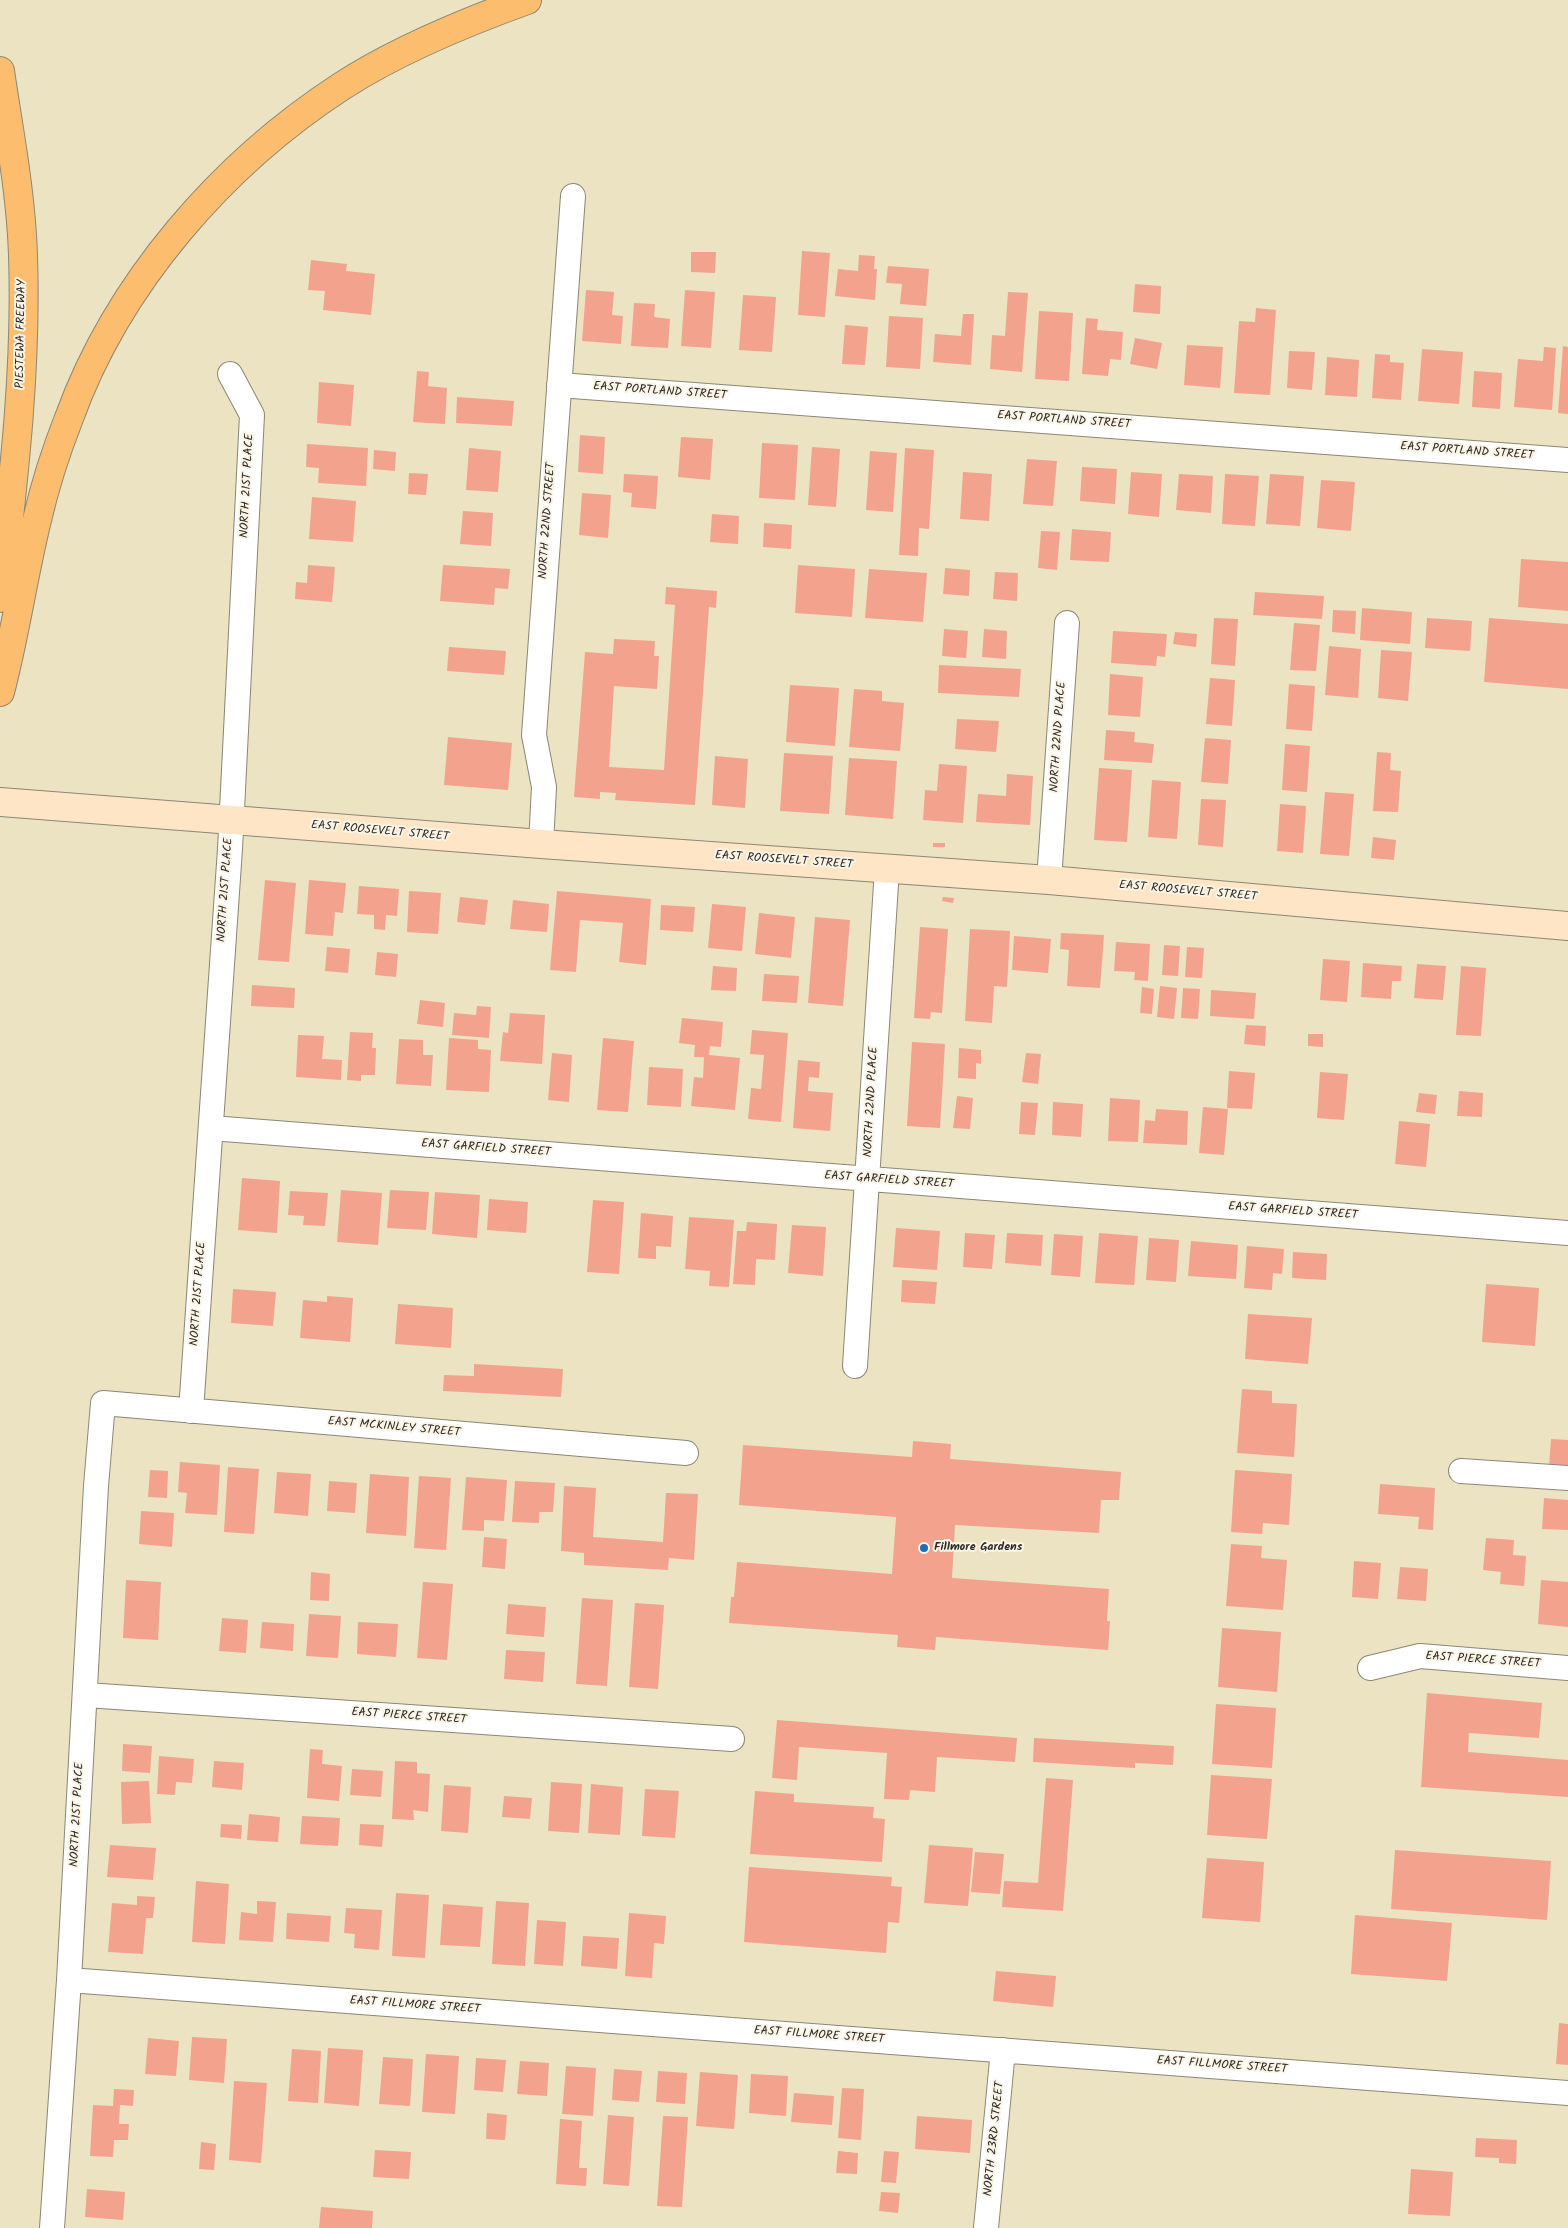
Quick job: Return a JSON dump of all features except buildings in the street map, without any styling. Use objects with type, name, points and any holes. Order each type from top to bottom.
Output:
[{"type":"highway","points":[[0,692],[9,659],[37,518],[69,416],[87,375],[109,333],[158,256],[215,191],[246,162],[280,132],[341,86],[411,49],[527,0]]},
{"type":"highway","name":"PIESTEWA FREEWAY","points":[[0,71],[18,189],[23,254],[24,323],[20,413],[0,598]]},
{"type":"street","name":"NORTH 22ND STREET","points":[[541,844],[544,787],[534,734],[573,196]]},
{"type":"street","name":"NORTH 21ST PLACE","points":[[191,1411],[230,819],[252,415],[230,374]]},
{"type":"street","name":"EAST PORTLAND STREET","points":[[559,384],[1568,460]]},
{"type":"street","name":"NORTH 22ND PLACE","points":[[1049,880],[1067,623]]},
{"type":"street","name":"EAST ROOSEVELT STREET","points":[[0,802],[541,844],[1049,880],[1568,926]]},
{"type":"street","name":"NORTH 22ND PLACE","points":[[855,1366],[886,869]]},
{"type":"street","name":"EAST GARFIELD STREET","points":[[211,1128],[1568,1233]]},
{"type":"street","name":"NORTH 21ST PLACE","points":[[52,2228],[86,1695],[96,1486],[103,1402]]},
{"type":"street","name":"EAST MCKINLEY STREET","points":[[103,1402],[686,1453]]},
{"type":"street","points":[[1461,1471],[1568,1478]]},
{"type":"street","name":"EAST PIERCE STREET","points":[[1370,1668],[1420,1656],[1568,1668]]},
{"type":"street","name":"EAST PIERCE STREET","points":[[86,1695],[732,1740]]},
{"type":"street","name":"EAST FILLMORE STREET","points":[[69,1980],[1568,2093]]},
{"type":"street","name":"NORTH 23RD STREET","points":[[986,2228],[1003,2050]]},
{"type":"place","name":"Fillmore Gardens","points":[[924,1548]]}]
